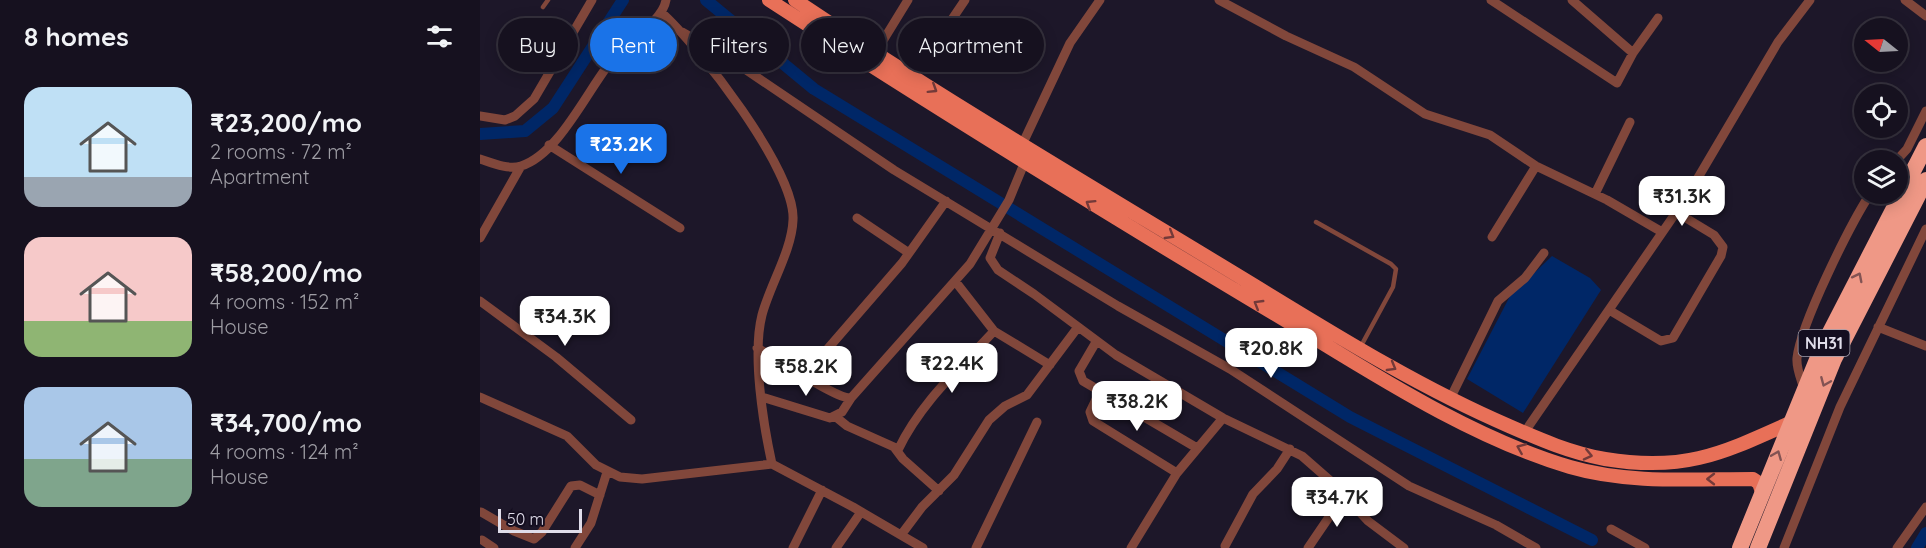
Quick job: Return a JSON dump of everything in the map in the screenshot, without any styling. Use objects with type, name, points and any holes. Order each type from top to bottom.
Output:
[{"type":"highway","name":"NH31","points":[[1740,548],[1821,350],[1919,148]]},
{"type":"highway","name":"NH31","points":[[1758,548],[1834,359],[1926,180]]},
{"type":"main road","points":[[769,0],[801,18]]},
{"type":"main road","points":[[795,0],[819,18]]},
{"type":"main road","points":[[886,64],[914,77],[1026,153],[1359,348],[1450,399],[1524,433],[1590,456],[1664,464],[1686,463],[1712,456],[1790,423]]},
{"type":"main road","points":[[886,67],[1412,395],[1502,441],[1588,471],[1622,477],[1753,479],[1759,483],[1762,492]]},
{"type":"street","points":[[480,116],[505,120],[515,116],[527,106],[592,0]]},
{"type":"street","points":[[480,238],[521,166],[549,145],[574,117],[619,51],[661,12],[666,0]]},
{"type":"street","points":[[886,35],[908,0]]},
{"type":"street","points":[[914,77],[965,0]]},
{"type":"street","points":[[1100,0],[1070,44],[997,228],[991,252],[991,263],[1096,342],[1223,418],[1290,449],[1314,465],[1368,521],[1404,548]]},
{"type":"street","points":[[1219,0],[1286,36],[1354,67],[1425,114],[1490,135],[1536,166],[1595,194],[1662,232]]},
{"type":"street","points":[[1491,0],[1617,83],[1633,53],[1658,18]]},
{"type":"street","points":[[1572,0],[1633,53]]},
{"type":"street","points":[[1524,433],[1676,212],[1778,42],[1810,0]]},
{"type":"street","points":[[1905,0],[1926,16]]},
{"type":"street","points":[[661,12],[682,32],[715,71],[746,118],[788,192],[794,219],[762,316],[757,348],[772,464]]},
{"type":"street","points":[[682,32],[736,63],[864,151],[946,201],[997,228],[1118,306],[1239,374],[1409,486],[1496,525],[1536,548]]},
{"type":"street","points":[[1919,148],[1926,111]]},
{"type":"street","points":[[1595,194],[1630,122]]},
{"type":"street","points":[[549,145],[680,228]]},
{"type":"street","points":[[480,159],[509,167],[521,166]]},
{"type":"street","points":[[1492,237],[1536,166]]},
{"type":"street","points":[[805,375],[909,254],[946,201]]},
{"type":"street","points":[[1804,389],[1797,364],[1801,340],[1837,257],[1865,204]]},
{"type":"street","points":[[1609,310],[1661,341],[1673,338],[1721,256],[1723,247],[1714,235],[1676,212]]},
{"type":"street","points":[[857,218],[909,254]]},
{"type":"street","points":[[837,417],[851,398],[970,264],[997,228]]},
{"type":"street","points":[[1785,548],[1840,406],[1926,228]]},
{"type":"street","points":[[1450,399],[1498,301],[1505,292],[1525,278],[1544,253]]},
{"type":"street","points":[[955,281],[994,331],[1050,365]]},
{"type":"street","points":[[480,301],[556,357],[631,420]]},
{"type":"street","points":[[901,536],[922,507],[963,464],[989,420],[1005,406],[1027,395],[1078,327]]},
{"type":"street","points":[[1878,327],[1926,346]]},
{"type":"street","points":[[898,450],[912,422],[926,404],[994,331]]},
{"type":"street","points":[[1096,342],[1079,371],[1083,381],[1197,448]]},
{"type":"street","points":[[757,348],[828,391],[843,398],[851,398]]},
{"type":"street","points":[[1100,391],[1090,412],[1093,422],[1177,472]]},
{"type":"street","points":[[480,397],[567,436],[588,460],[607,472],[642,479],[772,464],[923,548]]},
{"type":"street","points":[[762,397],[822,417],[837,417],[847,426],[898,450],[903,459],[939,491]]},
{"type":"street","points":[[1131,548],[1177,472],[1223,418]]},
{"type":"street","points":[[976,548],[1037,422]]},
{"type":"street","points":[[1225,546],[1250,500],[1290,449]]},
{"type":"street","points":[[576,547],[591,524],[607,472]]},
{"type":"street","points":[[481,512],[514,531],[534,539],[542,532],[571,486],[580,485],[600,495]]},
{"type":"street","points":[[793,548],[822,490]]},
{"type":"street","points":[[1308,548],[1344,495]]},
{"type":"street","points":[[1897,548],[1926,507]]},
{"type":"street","points":[[836,548],[861,512]]},
{"type":"street","points":[[1611,529],[1645,548]]},
{"type":"street","points":[[482,540],[494,548]]},
{"type":"lane","points":[[543,7],[548,0]]},
{"type":"lane","points":[[1316,222],[1396,269],[1393,287],[1359,348]]},
{"type":"water","points":[[1552,256],[1590,278],[1601,290],[1523,413],[1467,379],[1510,296]]},
{"type":"waterway","points":[[480,134],[525,131],[553,108],[623,0]]},
{"type":"waterway","points":[[706,0],[814,89],[1350,417],[1592,540]]},
{"type":"waterway","points":[[1917,548],[1926,533]]}]
